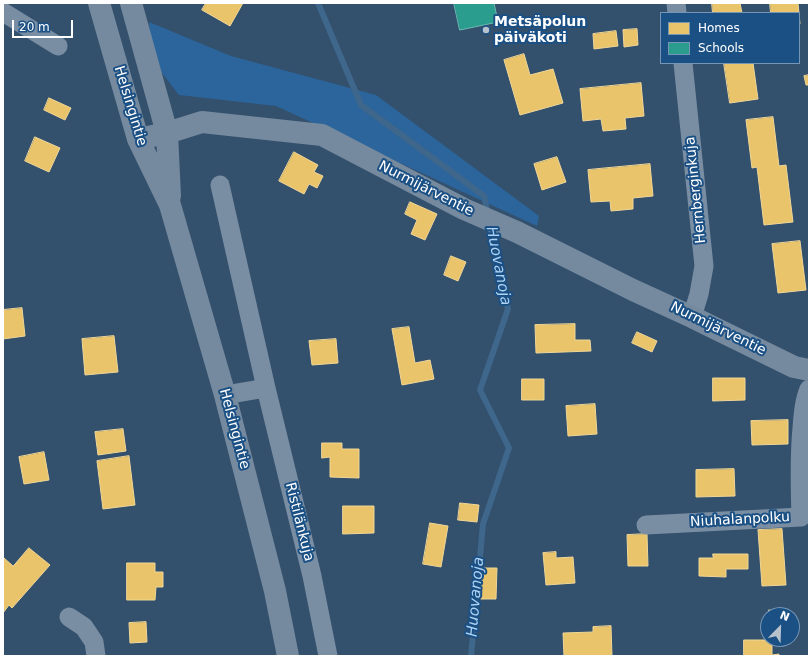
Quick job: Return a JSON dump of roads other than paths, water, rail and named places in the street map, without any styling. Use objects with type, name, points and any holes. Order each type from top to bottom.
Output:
[{"type":"street","name":"Helsingintie","points":[[99,3],[138,139],[170,205],[225,396],[276,591],[288,656]]},
{"type":"street","name":"Helsingintie","points":[[131,3],[167,133],[170,205]]},
{"type":"street","points":[[3,12],[58,46]]},
{"type":"street","name":"Hernberginkuja","points":[[682,64],[704,266],[699,294],[692,317]]},
{"type":"street","name":"Nurmijärventie","points":[[138,139],[167,133],[202,122],[322,135],[464,209],[517,232],[633,290],[794,367],[809,370]]},
{"type":"street","name":"Ristilänkuja","points":[[220,185],[266,388],[312,576],[328,656]]},
{"type":"street","points":[[225,396],[266,388]]},
{"type":"street","name":"Niuhalanpolku","points":[[646,525],[801,517],[799,481],[801,440],[804,410],[809,389]]},
{"type":"street","points":[[69,617],[84,627],[94,642],[96,656]]},
{"type":"waterway","name":"Huovanoja","points":[[318,3],[361,105],[484,196],[488,215]]},
{"type":"waterway","name":"Huovanoja","points":[[471,656],[483,524],[509,448],[480,390],[508,309],[490,226]]},
{"type":"place","name":"Metsäpolun päiväkoti","points":[[486,30]]}]
